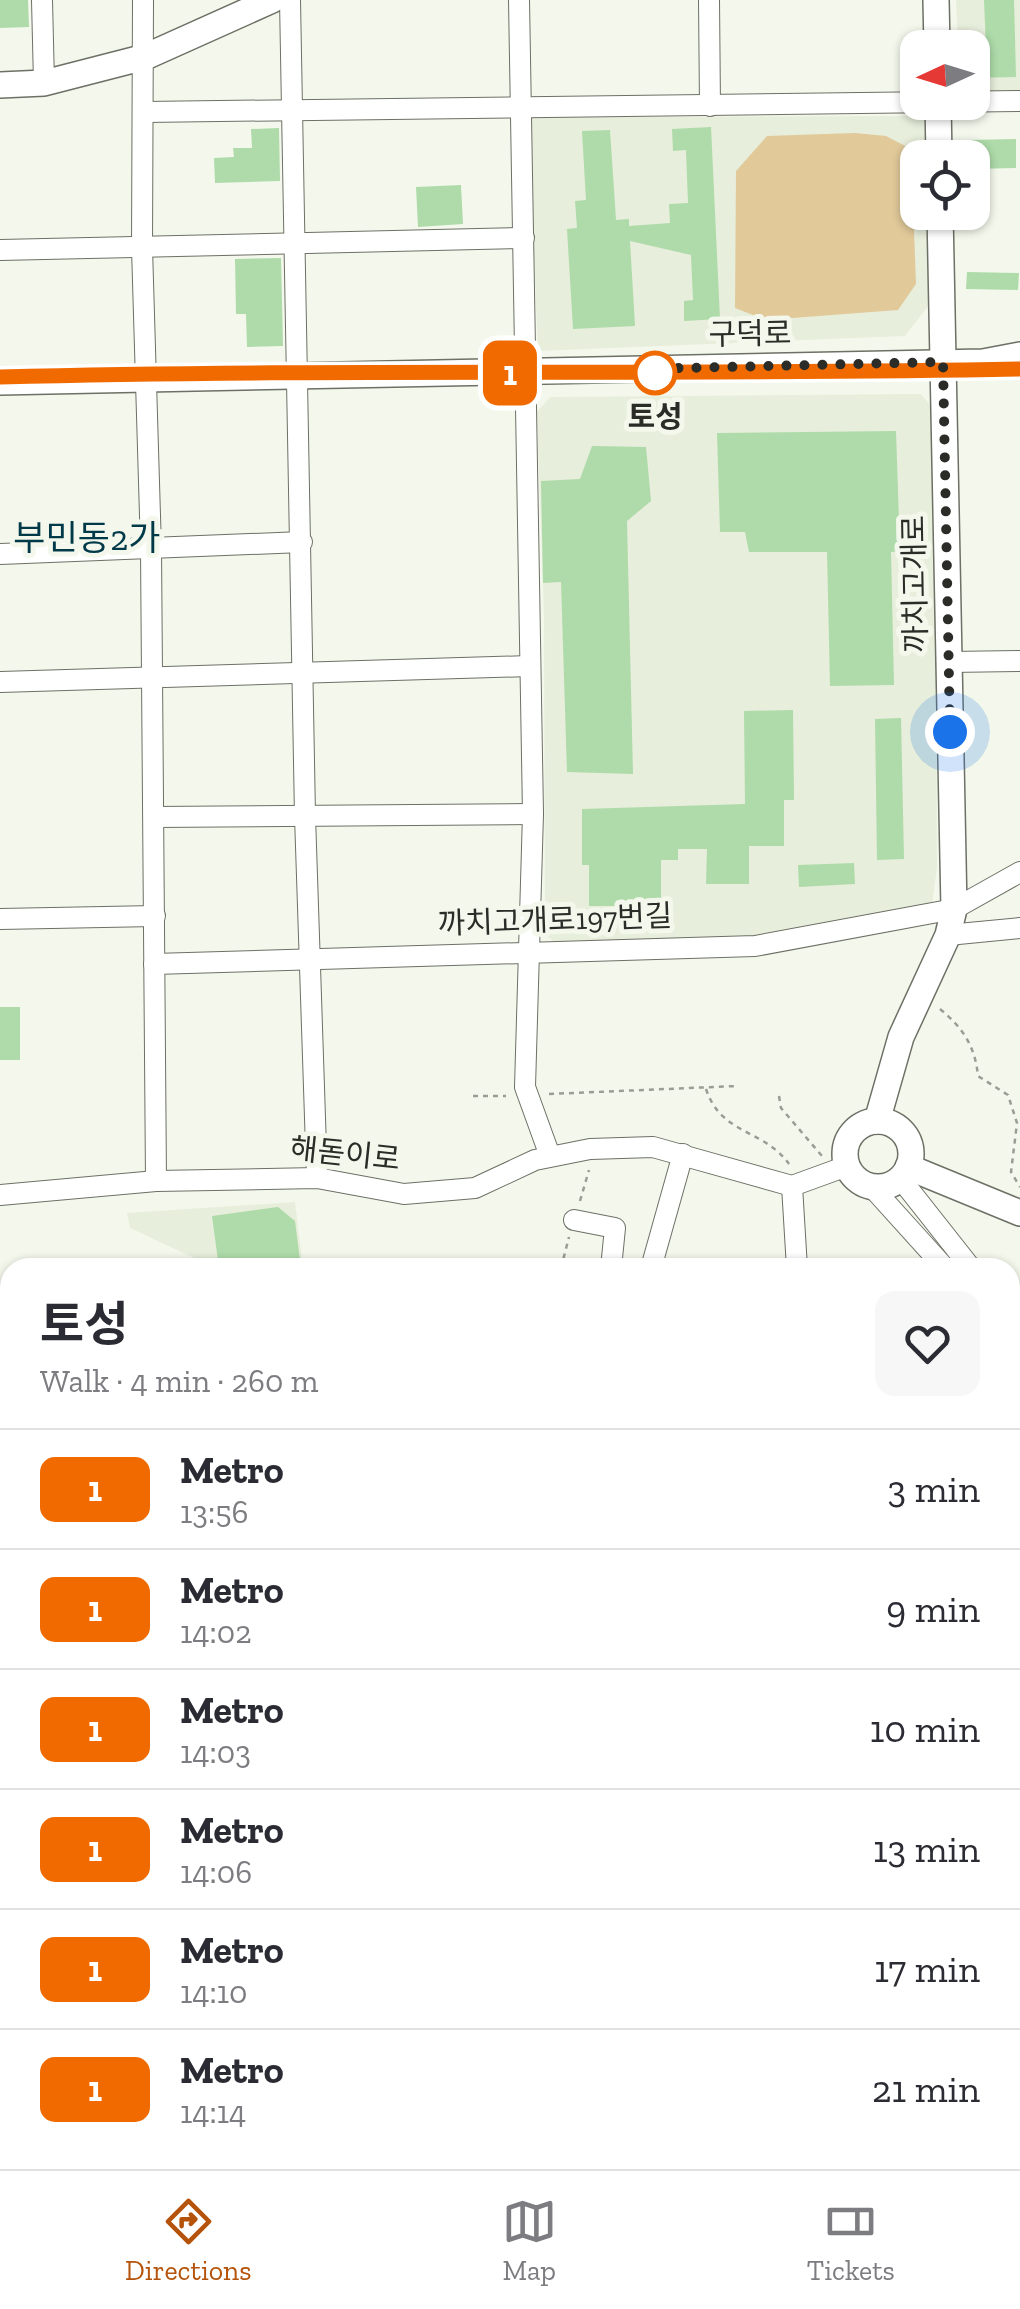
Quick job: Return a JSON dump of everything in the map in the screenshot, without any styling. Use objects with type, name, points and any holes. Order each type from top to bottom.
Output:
[{"type":"main road","points":[[936,0],[937,30]]},
{"type":"main road","points":[[0,85],[44,83],[145,57],[276,1]]},
{"type":"main road","name":"까치고개로","points":[[877,1120],[900,1037],[948,935],[954,908],[940,230]]},
{"type":"main road","name":"구덕로","points":[[0,382],[943,362],[1020,356]]},
{"type":"main road","points":[[877,1120],[888,1122],[905,1135],[911,1156],[904,1172],[885,1186],[870,1186],[838,1168],[850,1135],[877,1120]]},
{"type":"main road","points":[[904,1172],[1020,1213]]},
{"type":"street","points":[[42,0],[44,83]]},
{"type":"street","points":[[143,0],[142,248],[151,549],[156,1181]]},
{"type":"street","points":[[519,0],[533,814],[525,1096],[550,1156]]},
{"type":"street","points":[[710,0],[710,106]]},
{"type":"street","points":[[276,1],[293,109],[317,1178]]},
{"type":"street","points":[[990,102],[1020,101]]},
{"type":"street","points":[[145,112],[900,104]]},
{"type":"street","points":[[0,250],[524,238]]},
{"type":"street","points":[[0,554],[302,542]]},
{"type":"street","points":[[949,662],[1020,661]]},
{"type":"street","points":[[0,682],[529,666]]},
{"type":"street","points":[[154,817],[533,814]]},
{"type":"street","name":"까치고개로197번길","points":[[154,964],[755,946],[954,908],[1020,872]]},
{"type":"street","points":[[0,919],[154,916]]},
{"type":"street","points":[[948,935],[1020,928]]},
{"type":"street","name":"해돋이로","points":[[0,1195],[156,1181],[317,1178],[404,1194],[475,1188],[550,1156],[606,1148],[653,1148],[795,1184]]},
{"type":"street","points":[[654,1258],[683,1154]]},
{"type":"street","points":[[797,1258],[795,1184],[838,1168]]},
{"type":"street","points":[[904,1172],[934,1221],[963,1258]]},
{"type":"street","points":[[934,1221],[930,1197],[944,1184]]},
{"type":"street","points":[[870,1186],[937,1258]]},
{"type":"street","points":[[574,1220],[615,1228],[612,1258]]},
{"type":"path","points":[[919,997],[961,1026],[972,1047],[978,1076],[1008,1095],[1017,1123],[1011,1172],[1020,1186]]},
{"type":"path","points":[[473,1096],[737,1086]]},
{"type":"path","points":[[706,1090],[733,1128],[750,1133],[780,1152],[795,1184]]},
{"type":"path","points":[[778,1096],[781,1108],[838,1168]]},
{"type":"shaded area","points":[[956,0],[1020,0],[1020,90],[990,91],[990,30],[957,30]]},
{"type":"shaded area","points":[[900,116],[900,120],[924,120],[925,140],[900,140],[900,230],[927,230],[929,305],[905,336],[538,351],[528,117]]},
{"type":"shaded area","points":[[855,133],[886,136],[900,143],[900,230],[914,230],[916,284],[898,310],[766,320],[735,308],[736,171],[767,136]]},
{"type":"shaded area","points":[[921,394],[935,411],[937,868],[932,904],[761,940],[557,944],[545,934],[544,616],[537,412],[550,397]]},
{"type":"shaded area","points":[[295,1202],[302,1258],[194,1258],[130,1228],[127,1213]]},
{"type":"building","points":[[0,0],[28,0],[29,27],[0,28]]},
{"type":"building","points":[[984,0],[1014,0],[1016,77],[990,78],[990,30],[985,30]]},
{"type":"building","points":[[711,127],[720,319],[684,321],[684,301],[693,300],[691,255],[630,241],[635,326],[573,329],[567,229],[577,228],[575,201],[586,200],[582,131],[610,130],[616,220],[629,219],[629,226],[670,223],[669,204],[688,203],[686,150],[673,151],[672,129]]},
{"type":"building","points":[[279,128],[280,181],[215,183],[214,158],[234,157],[233,148],[252,148],[251,129]]},
{"type":"building","points":[[1016,139],[1016,168],[990,169],[990,140],[967,140]]},
{"type":"building","points":[[461,185],[463,224],[418,227],[416,187]]},
{"type":"building","points":[[281,258],[283,346],[247,347],[246,314],[236,314],[235,259]]},
{"type":"building","points":[[967,272],[1019,273],[1018,290],[966,289]]},
{"type":"building","points":[[896,431],[900,551],[891,552],[894,685],[830,686],[827,552],[749,552],[745,532],[720,532],[717,433]]},
{"type":"building","points":[[592,446],[646,447],[651,501],[627,521],[633,774],[567,772],[561,582],[543,583],[541,481],[580,479]]},
{"type":"building","points":[[793,710],[794,800],[784,800],[784,846],[749,846],[749,884],[706,884],[707,849],[678,849],[678,860],[661,860],[661,906],[589,906],[589,865],[582,865],[582,809],[745,804],[744,711]]},
{"type":"building","points":[[901,718],[904,859],[877,860],[875,719]]},
{"type":"building","points":[[854,863],[855,884],[799,887],[798,865]]},
{"type":"building","points":[[0,1007],[20,1007],[20,1060],[0,1060]]},
{"type":"building","points":[[278,1207],[295,1221],[300,1258],[218,1258],[212,1216]]},
{"type":"metro line","name":"1","points":[[0,377],[186,372],[760,374],[1020,369]]},
{"type":"place","name":"토성","points":[[655,373]]},
{"type":"district","name":"부민동2가","points":[[87,538]]},
{"type":"route","points":[[655,373],[640,369],[943,362],[950,732]]}]
